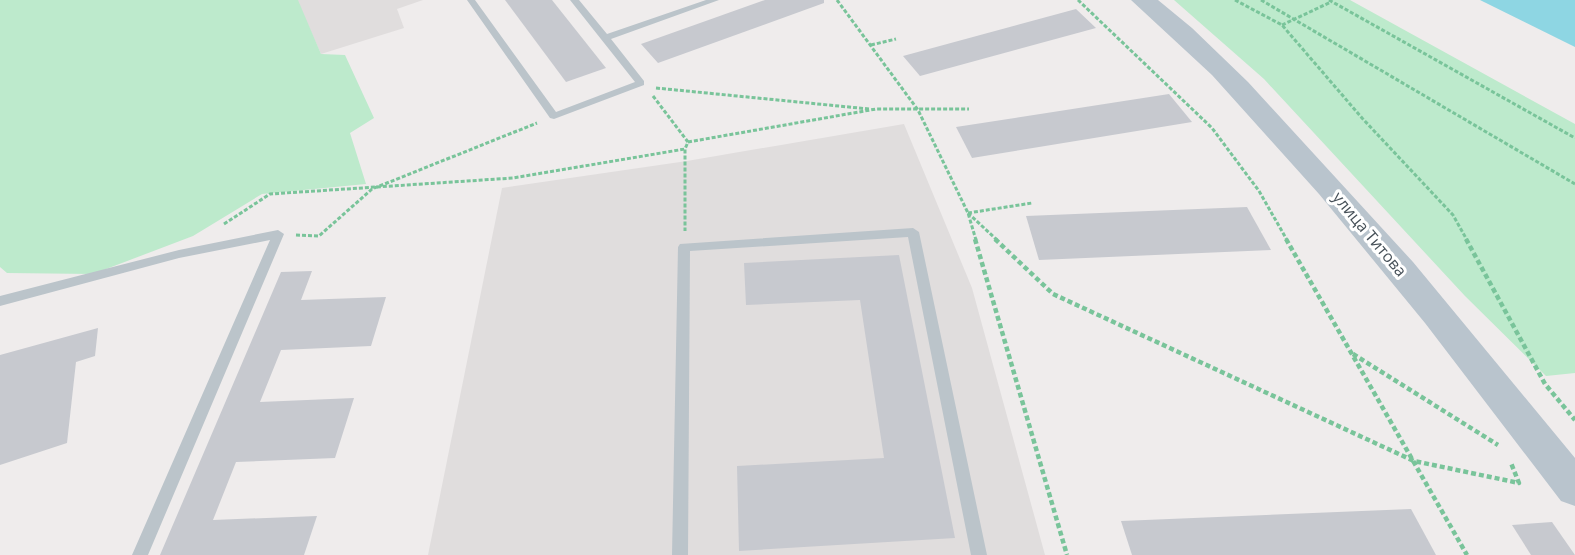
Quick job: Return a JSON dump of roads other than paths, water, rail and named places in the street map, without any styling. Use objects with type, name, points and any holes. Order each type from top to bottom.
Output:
[{"type":"main road","name":"улица Титова","points":[[1143,0],[1220,67],[1336,193],[1392,259],[1575,488]]},
{"type":"lane","points":[[471,0],[554,116],[640,83],[576,0]]},
{"type":"lane","points":[[605,38],[715,0]]},
{"type":"lane","points":[[680,555],[684,247],[913,232],[979,555]]},
{"type":"lane","points":[[0,301],[179,254],[278,234],[140,555]]},
{"type":"water","points":[[1480,0],[1575,0],[1575,47],[1482,1]]}]
